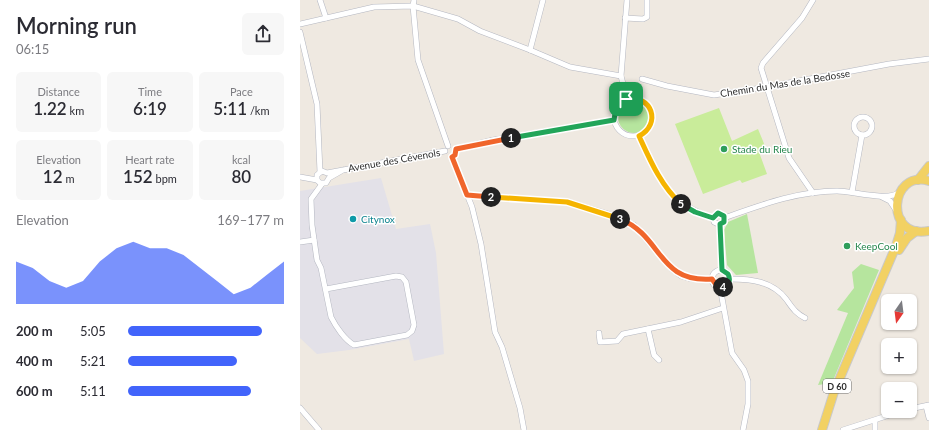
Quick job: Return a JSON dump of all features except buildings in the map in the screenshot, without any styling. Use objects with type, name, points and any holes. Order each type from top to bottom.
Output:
[{"type":"main road","points":[[929,166],[918,180],[905,186],[900,192],[896,204],[901,220],[910,229],[916,231],[929,230]]},
{"type":"main road","points":[[918,180],[929,181]]},
{"type":"main road","name":"D 60","points":[[823,428],[834,392],[896,246],[900,233],[901,220]]},
{"type":"main road","name":"D 60","points":[[852,351],[871,316],[903,243],[916,231]]},
{"type":"street","points":[[320,0],[326,18]]},
{"type":"street","points":[[414,0],[413,6],[418,60],[446,149],[446,155],[452,157]]},
{"type":"street","points":[[530,50],[543,0]]},
{"type":"street","points":[[626,99],[621,76],[627,0]]},
{"type":"street","points":[[625,18],[643,20],[646,16],[647,0]]},
{"type":"street","points":[[813,0],[802,18],[763,63],[761,68],[789,158],[813,193]]},
{"type":"street","points":[[300,24],[374,7],[413,6],[458,19],[480,31],[570,67],[621,76]]},
{"type":"street","points":[[300,32],[317,104],[319,179],[311,199],[317,260],[321,268],[331,317],[350,343],[354,345],[407,335],[412,331],[414,325],[412,310],[406,282],[402,277],[396,276],[326,289]]},
{"type":"street","name":"Chemin du Mas de la Bedosse","points":[[642,79],[667,86],[714,95],[767,87],[889,64],[929,59]]},
{"type":"street","points":[[632,98],[644,102],[651,111],[652,123],[649,129],[639,136],[625,135],[618,129],[614,120],[616,107],[626,99],[632,98]]},
{"type":"street","points":[[446,149],[452,146],[456,149],[493,140],[614,120]]},
{"type":"street","points":[[639,136],[669,192],[686,207],[695,212],[713,218],[715,223],[720,224]]},
{"type":"street","points":[[852,192],[862,136]]},
{"type":"street","name":"Avenue des Cévenols","points":[[328,176],[343,170],[446,149]]},
{"type":"street","points":[[452,157],[455,155],[456,149]]},
{"type":"street","points":[[452,157],[467,195],[481,244],[495,332],[502,347],[520,408],[524,430]]},
{"type":"street","points":[[319,179],[328,176]]},
{"type":"street","points":[[300,177],[319,179],[326,183],[328,176]]},
{"type":"street","points":[[724,218],[784,198],[813,193],[837,191],[892,196],[900,192]]},
{"type":"street","points":[[467,195],[560,202],[608,214],[634,225],[672,269],[682,276],[691,279],[712,279]]},
{"type":"street","points":[[873,195],[890,201],[897,211]]},
{"type":"street","points":[[713,218],[714,215],[720,213],[724,218]]},
{"type":"street","points":[[722,270],[720,224],[723,223],[724,218]]},
{"type":"street","points":[[300,242],[314,240]]},
{"type":"street","points":[[712,279],[716,272],[722,270]]},
{"type":"street","points":[[722,270],[728,274],[730,279]]},
{"type":"street","points":[[712,279],[715,285],[720,287],[726,286],[730,279]]},
{"type":"street","points":[[730,279],[760,281],[768,285],[786,299],[797,314],[805,318]]},
{"type":"street","points":[[720,287],[722,308],[732,353],[744,370],[748,381],[748,404],[743,430]]},
{"type":"street","points":[[599,333],[600,342],[617,341],[623,334],[681,322],[722,308]]},
{"type":"street","points":[[648,329],[654,355],[659,360]]},
{"type":"street","points":[[917,407],[927,405],[929,418]]},
{"type":"street","points":[[300,408],[319,430]]},
{"type":"street","points":[[843,430],[881,418]]},
{"type":"street","points":[[875,420],[875,430]]},
{"type":"shaded area","points":[[381,178],[396,229],[430,224],[436,253],[444,354],[414,361],[409,339],[349,350],[317,354],[300,338],[300,191]]},
{"type":"green space","points":[[634,101],[640,102],[647,108],[650,117],[649,123],[643,130],[634,133],[628,132],[621,126],[618,117],[619,111],[625,104]]},
{"type":"green space","name":"Stade du Rieu","points":[[719,108],[732,141],[758,129],[765,146],[759,152],[767,174],[742,183],[740,180],[703,194],[675,124]]},
{"type":"green space","points":[[747,214],[758,273],[736,275],[727,265],[724,230],[728,222]]},
{"type":"green space","points":[[861,264],[879,270],[832,383],[818,385],[848,313],[837,310],[854,288],[852,272]]},
{"type":"place","name":"Stade du Rieu","points":[[724,149]]},
{"type":"place","name":"Citynox","points":[[353,219]]},
{"type":"place","name":"KeepCool","points":[[847,246]]},
{"type":"route","points":[[626,99],[639,99],[648,106],[651,111],[652,123],[645,133],[639,136],[662,182],[669,192],[681,204],[695,212],[713,218],[714,215],[718,213],[724,216],[724,222],[720,224],[722,270],[727,272],[730,279],[726,286],[720,287],[715,285],[712,279],[691,279],[682,276],[672,269],[634,225],[608,214],[567,202],[467,195],[458,176],[452,157],[456,153],[456,149],[493,140],[614,120],[616,107],[626,99]]}]
